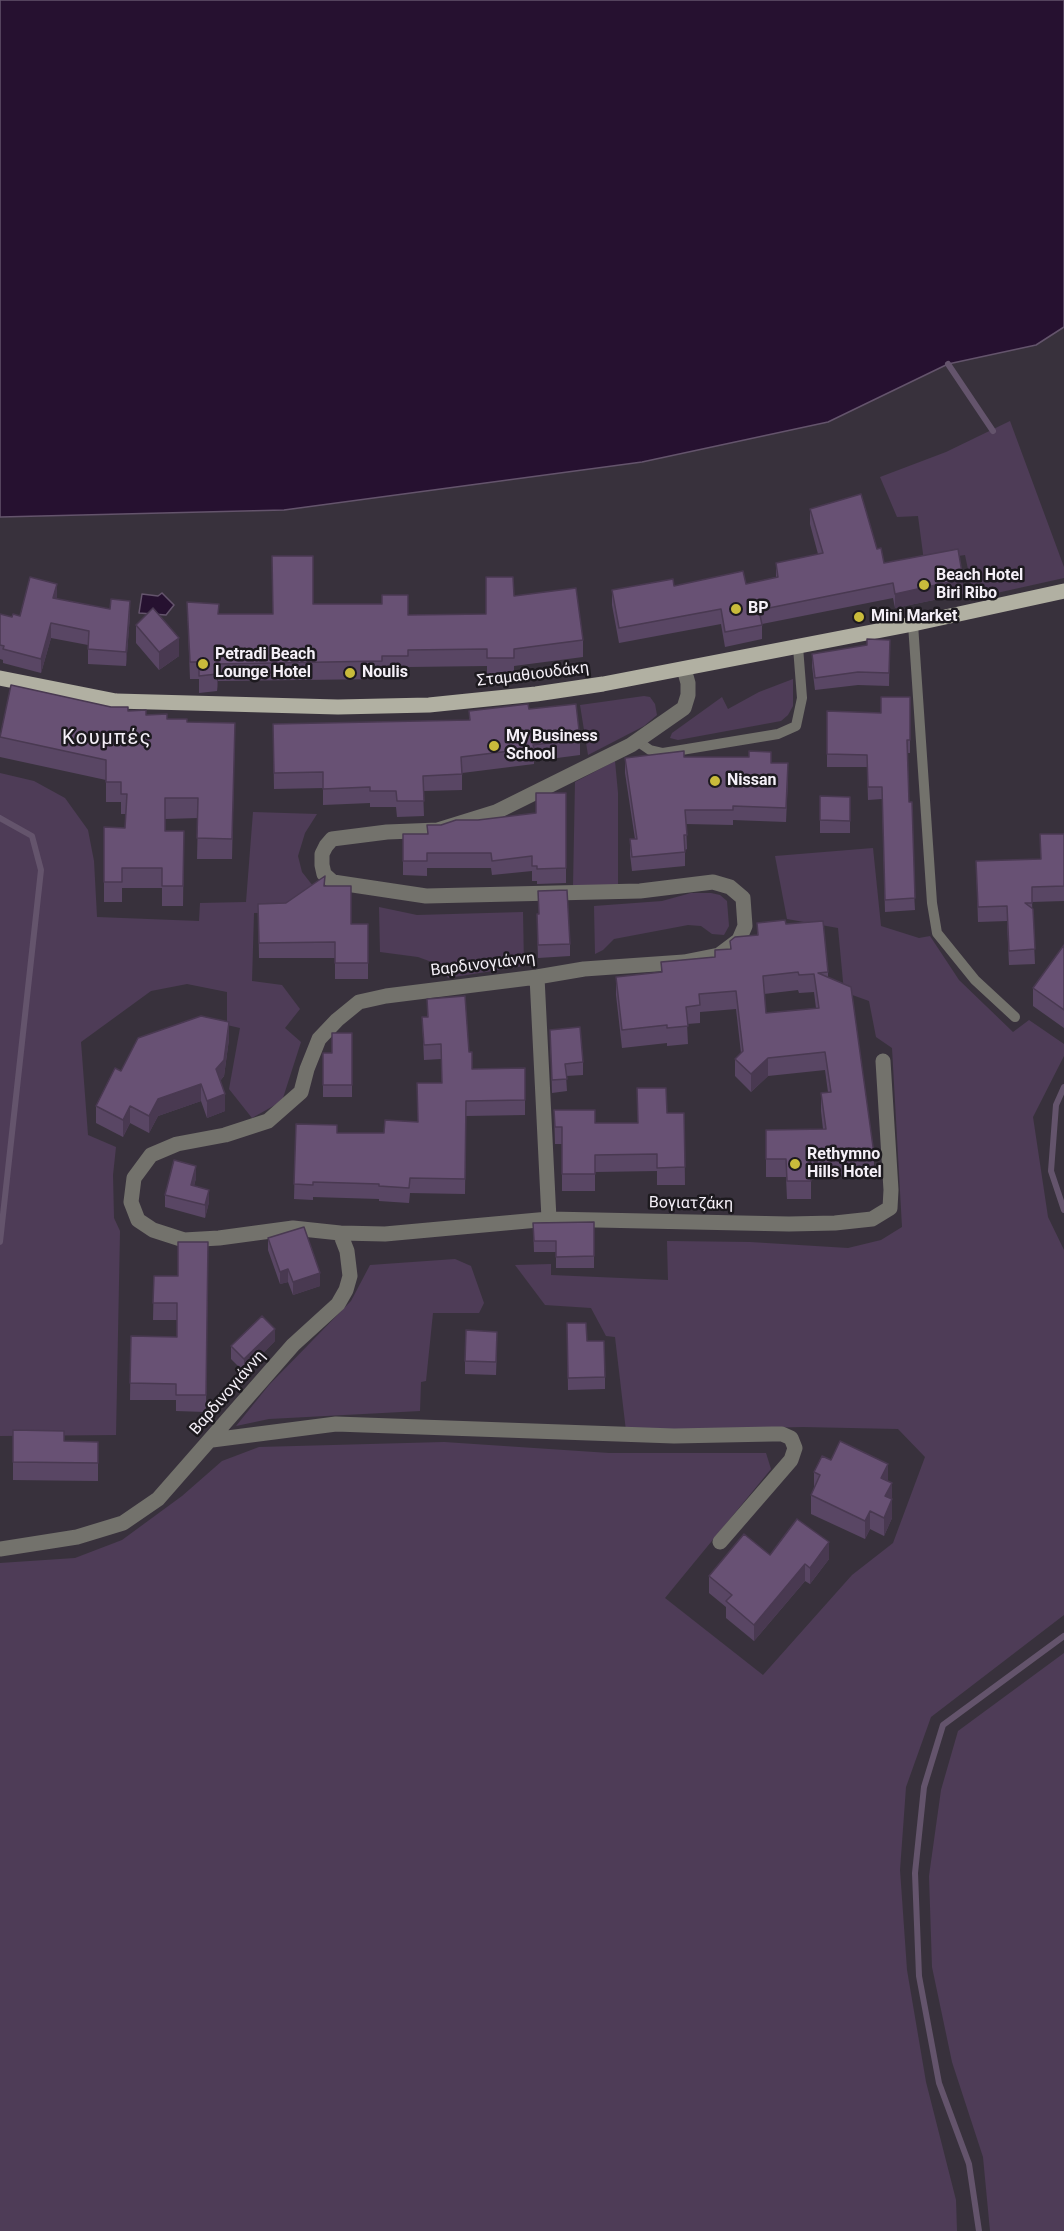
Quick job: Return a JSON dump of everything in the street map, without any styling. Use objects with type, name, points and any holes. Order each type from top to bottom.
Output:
[{"type":"main road","name":"Σταμαθιουδάκη","points":[[0,678],[116,701],[429,705],[536,694],[684,669],[913,624],[1064,591]]},
{"type":"street","name":"Βαρδινογιάννη","points":[[0,1549],[77,1537],[123,1523],[158,1499],[293,1345],[338,1304],[350,1276],[340,1233],[293,1227],[219,1238],[184,1240],[153,1230],[138,1220],[131,1202],[134,1178],[151,1155],[177,1144],[225,1135],[268,1121],[301,1092],[319,1039],[359,1002],[438,988],[537,977],[584,969],[684,962],[719,954],[738,940],[745,926],[743,898],[730,887],[713,882],[640,891],[426,896],[333,882],[324,874],[322,865],[322,854],[332,839],[387,832],[438,831],[496,812],[637,741],[684,708],[688,695],[688,682],[684,669]]},
{"type":"street","points":[[537,977],[549,1219]]},
{"type":"street","name":"Βογιατζάκη","points":[[340,1233],[385,1234],[549,1219],[789,1224],[872,1219],[890,1208],[891,1190],[883,1061]]},
{"type":"street","points":[[212,1440],[336,1424],[674,1436],[772,1434],[791,1438],[795,1448],[791,1460],[720,1542]]},
{"type":"lane","points":[[913,624],[932,903],[937,933],[975,980],[1015,1017]]},
{"type":"lane","points":[[637,741],[650,750],[663,753],[778,734],[796,726],[802,698],[798,647]]},
{"type":"shaded area","points":[[0,0],[1064,0],[1064,327],[1036,345],[948,364],[828,422],[642,462],[284,510],[0,517]]},
{"type":"shaded area","points":[[1010,421],[1064,567],[1064,578],[974,598],[965,555],[924,561],[918,516],[897,517],[880,477],[946,452]]},
{"type":"shaded area","points":[[162,593],[174,605],[166,615],[139,613],[142,594],[158,596]]},
{"type":"shaded area","points":[[793,679],[793,706],[781,721],[678,740],[670,738],[672,733],[722,697],[728,709],[759,692]]},
{"type":"shaded area","points":[[650,697],[655,704],[657,715],[644,726],[588,755],[580,705]]},
{"type":"shaded area","points":[[615,761],[618,793],[618,885],[573,887],[575,782]]},
{"type":"shaded area","points":[[0,773],[34,781],[65,798],[88,830],[94,861],[97,917],[199,921],[200,903],[246,902],[253,812],[317,814],[305,833],[298,856],[302,872],[313,886],[284,912],[254,913],[252,981],[282,985],[300,1009],[285,1028],[301,1042],[282,1101],[252,1118],[229,1089],[240,1028],[227,1025],[227,992],[187,984],[151,991],[81,1042],[88,1135],[116,1147],[113,1175],[114,1218],[120,1231],[116,1435],[0,1436]]},
{"type":"shaded area","points":[[873,848],[881,926],[919,938],[930,936],[959,980],[1013,1032],[1029,1020],[1064,1044],[1064,1056],[1033,1117],[1048,1217],[1064,1250],[1064,1615],[931,1717],[906,1787],[900,1870],[907,1970],[926,2082],[956,2200],[957,2231],[0,2231],[0,1563],[75,1558],[122,1540],[182,1496],[222,1461],[259,1447],[444,1442],[609,1453],[766,1453],[771,1469],[665,1598],[763,1675],[852,1575],[893,1543],[925,1457],[898,1429],[803,1427],[626,1431],[615,1337],[606,1336],[591,1308],[545,1305],[515,1265],[551,1264],[551,1275],[668,1280],[667,1241],[750,1242],[848,1248],[881,1240],[902,1227],[892,1048],[876,1037],[869,1001],[844,992],[838,928],[787,919],[775,856]]},
{"type":"shaded area","points":[[691,893],[720,895],[727,901],[729,926],[724,935],[712,934],[701,926],[688,925],[614,939],[603,950],[595,954],[594,906],[662,901]]},
{"type":"shaded area","points":[[379,907],[417,915],[523,912],[524,966],[448,978],[440,965],[418,957],[380,952]]},
{"type":"shaded area","points":[[455,1259],[471,1266],[484,1303],[479,1313],[433,1313],[426,1381],[421,1382],[420,1411],[269,1419],[236,1426],[269,1385],[351,1301],[370,1265]]},
{"type":"shaded area","points":[[1064,1653],[1064,2231],[990,2231],[983,2157],[952,2062],[932,1967],[929,1876],[941,1790],[958,1731]]},
{"type":"building","points":[[861,494],[877,549],[881,548],[884,563],[958,549],[963,579],[895,594],[893,583],[759,610],[762,625],[725,632],[721,609],[619,628],[612,590],[673,579],[674,586],[743,571],[746,584],[778,577],[776,563],[823,553],[810,509]]},
{"type":"building","points":[[272,556],[313,556],[313,604],[382,604],[382,595],[408,595],[408,615],[486,614],[486,577],[513,577],[514,596],[576,588],[583,640],[514,649],[514,658],[487,658],[487,649],[408,650],[408,656],[382,656],[382,661],[218,664],[217,674],[199,676],[199,662],[190,662],[187,602],[219,604],[218,614],[273,614]]},
{"type":"building","points":[[30,577],[57,584],[53,598],[110,609],[111,599],[130,601],[126,652],[88,649],[89,631],[51,623],[41,659],[3,649],[4,646],[0,645],[0,614],[20,616]]},
{"type":"building","points":[[153,608],[179,638],[159,652],[136,625]]},
{"type":"building","points":[[867,639],[890,640],[889,673],[858,672],[815,678],[812,654],[867,645]]},
{"type":"building","points":[[11,685],[111,707],[128,707],[128,711],[146,710],[146,715],[167,714],[167,719],[187,719],[187,722],[235,723],[232,839],[197,838],[198,798],[165,798],[165,831],[184,831],[183,886],[162,886],[162,868],[122,868],[122,882],[104,882],[104,827],[125,828],[127,794],[121,794],[121,782],[106,782],[106,760],[0,737]]},
{"type":"building","points":[[881,697],[910,697],[910,740],[907,740],[909,802],[912,802],[915,898],[885,900],[882,787],[868,787],[867,755],[827,754],[827,711],[881,713]]},
{"type":"building","points":[[528,704],[529,709],[576,704],[580,739],[533,745],[534,748],[461,757],[462,774],[423,776],[424,801],[397,801],[396,791],[370,791],[370,787],[323,789],[323,772],[274,773],[273,724],[470,720],[469,711]]},
{"type":"building","points":[[684,751],[684,757],[749,757],[749,751],[771,752],[771,763],[788,763],[786,808],[733,806],[733,810],[685,810],[687,835],[684,835],[685,852],[632,857],[630,839],[637,839],[625,758]]},
{"type":"building","points":[[536,793],[566,793],[566,868],[537,869],[537,866],[532,866],[532,856],[492,861],[491,853],[427,853],[427,861],[403,861],[403,834],[428,834],[427,825],[441,825],[456,820],[478,820],[536,813]]},
{"type":"building","points":[[820,796],[850,797],[850,821],[820,820]]},
{"type":"building","points":[[1040,834],[1064,834],[1064,886],[1032,887],[1032,903],[1025,903],[1033,909],[1035,949],[1009,951],[1007,906],[978,907],[976,861],[1041,859]]},
{"type":"building","points":[[325,876],[324,886],[351,886],[351,924],[368,924],[368,963],[335,963],[335,942],[259,943],[258,904],[286,903]]},
{"type":"building","points":[[567,890],[570,944],[538,945],[538,891]]},
{"type":"building","points":[[785,920],[786,924],[823,921],[828,972],[818,973],[851,987],[874,1154],[810,1161],[811,1181],[787,1181],[786,1159],[766,1159],[766,1130],[826,1129],[821,1093],[831,1092],[825,1052],[768,1058],[751,1074],[735,1059],[743,1051],[736,991],[699,994],[700,1005],[686,1007],[688,1026],[667,1028],[667,1025],[622,1030],[616,977],[662,972],[661,962],[715,957],[715,950],[731,949],[730,941],[735,937],[758,935],[757,923]],"holes":[[[798,972],[799,975],[814,974],[819,1008],[766,1013],[763,976]]]},
{"type":"building","points":[[1064,945],[1064,1010],[1033,988]]},
{"type":"building","points":[[465,996],[472,1069],[525,1068],[525,1100],[466,1101],[465,1179],[410,1178],[409,1188],[379,1186],[379,1184],[313,1182],[313,1185],[294,1184],[296,1124],[337,1125],[337,1133],[384,1133],[385,1120],[418,1122],[417,1083],[442,1083],[441,1044],[424,1045],[422,1017],[428,1017],[427,999]]},
{"type":"building","points":[[201,1016],[229,1022],[224,1060],[216,1069],[225,1094],[207,1101],[201,1084],[158,1099],[149,1116],[130,1106],[123,1120],[96,1106],[115,1068],[121,1071],[138,1038]]},
{"type":"building","points":[[580,1027],[583,1062],[565,1064],[567,1079],[552,1080],[550,1030]]},
{"type":"building","points":[[332,1033],[352,1033],[352,1085],[323,1085],[323,1053],[332,1053]]},
{"type":"building","points":[[637,1088],[666,1088],[667,1113],[684,1113],[685,1167],[657,1168],[657,1154],[595,1155],[595,1174],[562,1174],[562,1127],[555,1127],[554,1110],[595,1110],[595,1123],[638,1123]]},
{"type":"building","points":[[174,1160],[196,1166],[191,1185],[209,1190],[205,1205],[165,1195]]},
{"type":"building","points":[[594,1222],[594,1256],[556,1257],[556,1241],[534,1241],[533,1223]]},
{"type":"building","points":[[304,1227],[320,1273],[293,1282],[288,1269],[280,1272],[268,1238]]},
{"type":"building","points":[[178,1242],[208,1242],[206,1395],[176,1395],[176,1384],[130,1383],[131,1336],[177,1337],[177,1303],[153,1303],[154,1276],[178,1276]]},
{"type":"building","points":[[262,1316],[275,1329],[244,1359],[231,1346]]},
{"type":"building","points":[[567,1323],[586,1323],[587,1341],[604,1341],[605,1377],[568,1378]]},
{"type":"building","points":[[466,1330],[497,1332],[496,1362],[465,1361]]},
{"type":"building","points":[[13,1430],[64,1431],[64,1441],[98,1442],[98,1463],[13,1462]]},
{"type":"building","points":[[840,1441],[888,1464],[881,1478],[892,1483],[885,1496],[892,1499],[884,1518],[870,1511],[865,1521],[811,1495],[820,1475],[814,1472],[822,1456],[831,1460]]},
{"type":"building","points":[[797,1519],[829,1542],[810,1568],[805,1564],[754,1625],[726,1601],[732,1595],[709,1576],[744,1534],[770,1555]]},
{"type":"waterway","points":[[948,364],[993,431]]},
{"type":"waterway","points":[[0,818],[32,836],[41,870],[0,1242]]},
{"type":"waterway","points":[[1064,1087],[1056,1105],[1051,1171],[1064,1210]]},
{"type":"waterway","points":[[979,2231],[969,2164],[939,2083],[919,1976],[915,1873],[924,1787],[943,1725],[1064,1636]]},
{"type":"place","name":"Beach Hotel Biri Ribo","points":[[924,585]]},
{"type":"place","name":"BP","points":[[736,609]]},
{"type":"place","name":"Mini Market","points":[[859,617]]},
{"type":"place","name":"Petradi Beach Lounge Hotel","points":[[203,664]]},
{"type":"place","name":"Noulis","points":[[350,673]]},
{"type":"place","name":"My Business School","points":[[494,746]]},
{"type":"place","name":"Nissan","points":[[715,781]]},
{"type":"place","name":"Rethymno Hills Hotel","points":[[795,1164]]},
{"type":"district","name":"Κουμπές","points":[[107,739]]}]
